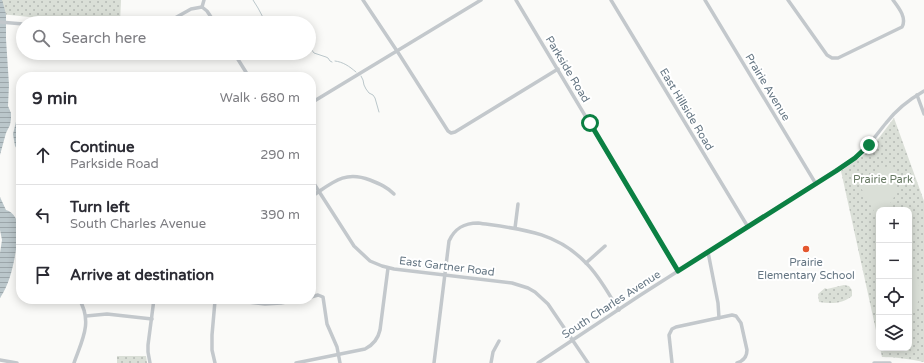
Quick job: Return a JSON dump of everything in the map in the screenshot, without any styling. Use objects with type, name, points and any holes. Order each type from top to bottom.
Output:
[{"type":"street","points":[[202,8],[204,0]]},
{"type":"street","points":[[363,0],[448,131],[451,133],[558,69]]},
{"type":"street","points":[[316,100],[481,0]]},
{"type":"street","name":"Parkside Road","points":[[516,0],[678,271]]},
{"type":"street","name":"East Hillside Road","points":[[611,0],[748,227]]},
{"type":"street","name":"Prairie Avenue","points":[[706,0],[816,184]]},
{"type":"street","points":[[788,0],[827,55],[834,58],[838,58],[902,27],[904,23],[903,17],[893,0]]},
{"type":"street","points":[[178,16],[196,8],[202,8],[207,11],[210,16]]},
{"type":"street","points":[[0,22],[16,23]]},
{"type":"street","points":[[238,60],[246,72]]},
{"type":"street","name":"South Charles Avenue","points":[[538,363],[678,271],[841,168],[862,153],[887,121],[897,111],[924,91]]},
{"type":"street","points":[[917,95],[924,114]]},
{"type":"street","points":[[316,194],[339,179],[351,176],[364,178],[380,184],[394,194]]},
{"type":"street","name":"East Gartner Road","points":[[316,187],[354,246],[370,261],[388,268],[512,283],[528,288],[539,295],[548,304],[588,363]]},
{"type":"street","points":[[515,228],[518,204]]},
{"type":"street","points":[[434,363],[450,241],[452,235],[457,229],[466,225],[473,223],[515,228],[535,232],[556,241],[586,263],[619,310]]},
{"type":"street","points":[[586,263],[605,246]]},
{"type":"street","points":[[708,252],[718,303],[719,318]]},
{"type":"street","points":[[296,363],[365,349],[371,346],[377,338],[380,330],[388,268]]},
{"type":"street","points":[[316,296],[323,297],[327,324],[337,347],[340,363]]},
{"type":"street","points":[[74,363],[86,329],[86,316],[82,304]]},
{"type":"street","points":[[150,363],[148,352],[154,304]]},
{"type":"street","points":[[214,363],[212,336],[215,304]]},
{"type":"street","points":[[86,316],[114,314],[152,319]]},
{"type":"street","points":[[672,363],[669,335],[672,329],[734,315],[741,323],[747,352],[745,358],[737,363]]},
{"type":"street","points":[[491,363],[493,352],[499,341]]},
{"type":"street","points":[[0,360],[17,363]]},
{"type":"street","points":[[874,363],[890,363]]},
{"type":"green space","points":[[0,0],[121,0],[120,16],[20,16],[0,14]]},
{"type":"green space","name":"Prairie Park","points":[[894,118],[924,201],[924,362],[903,358],[882,357],[881,351],[912,351],[912,207],[876,207],[876,330],[841,171],[869,151]]},
{"type":"green space","points":[[893,166],[897,178],[896,190],[895,195],[887,207],[876,207],[876,215],[860,186],[862,179],[884,167]]},
{"type":"green space","points":[[914,271],[917,277],[919,295],[916,306],[912,312],[912,279],[912,272]]},
{"type":"green space","points":[[844,285],[849,286],[852,290],[852,296],[848,299],[836,303],[819,302],[818,294],[825,288],[827,289]]},
{"type":"green space","points":[[117,356],[146,356],[147,363],[117,363]]},
{"type":"shaded area","points":[[0,0],[2,0],[6,14],[9,85],[8,106],[11,113],[11,119],[0,155]]},
{"type":"shaded area","points":[[16,122],[16,148],[15,146],[13,134]]},
{"type":"shaded area","points":[[0,197],[6,210],[9,211],[16,219],[16,248],[11,274],[0,298],[0,253],[2,240],[0,230]]},
{"type":"waterway","points":[[253,0],[262,16]]},
{"type":"waterway","points":[[316,54],[328,58],[332,62]]},
{"type":"waterway","points":[[335,61],[341,62],[356,72]]},
{"type":"waterway","points":[[361,76],[366,89],[375,98],[379,112]]},
{"type":"place","name":"Prairie Elementary School","points":[[806,249]]},
{"type":"route","points":[[590,123],[678,271],[836,171],[862,153],[869,145]]}]
